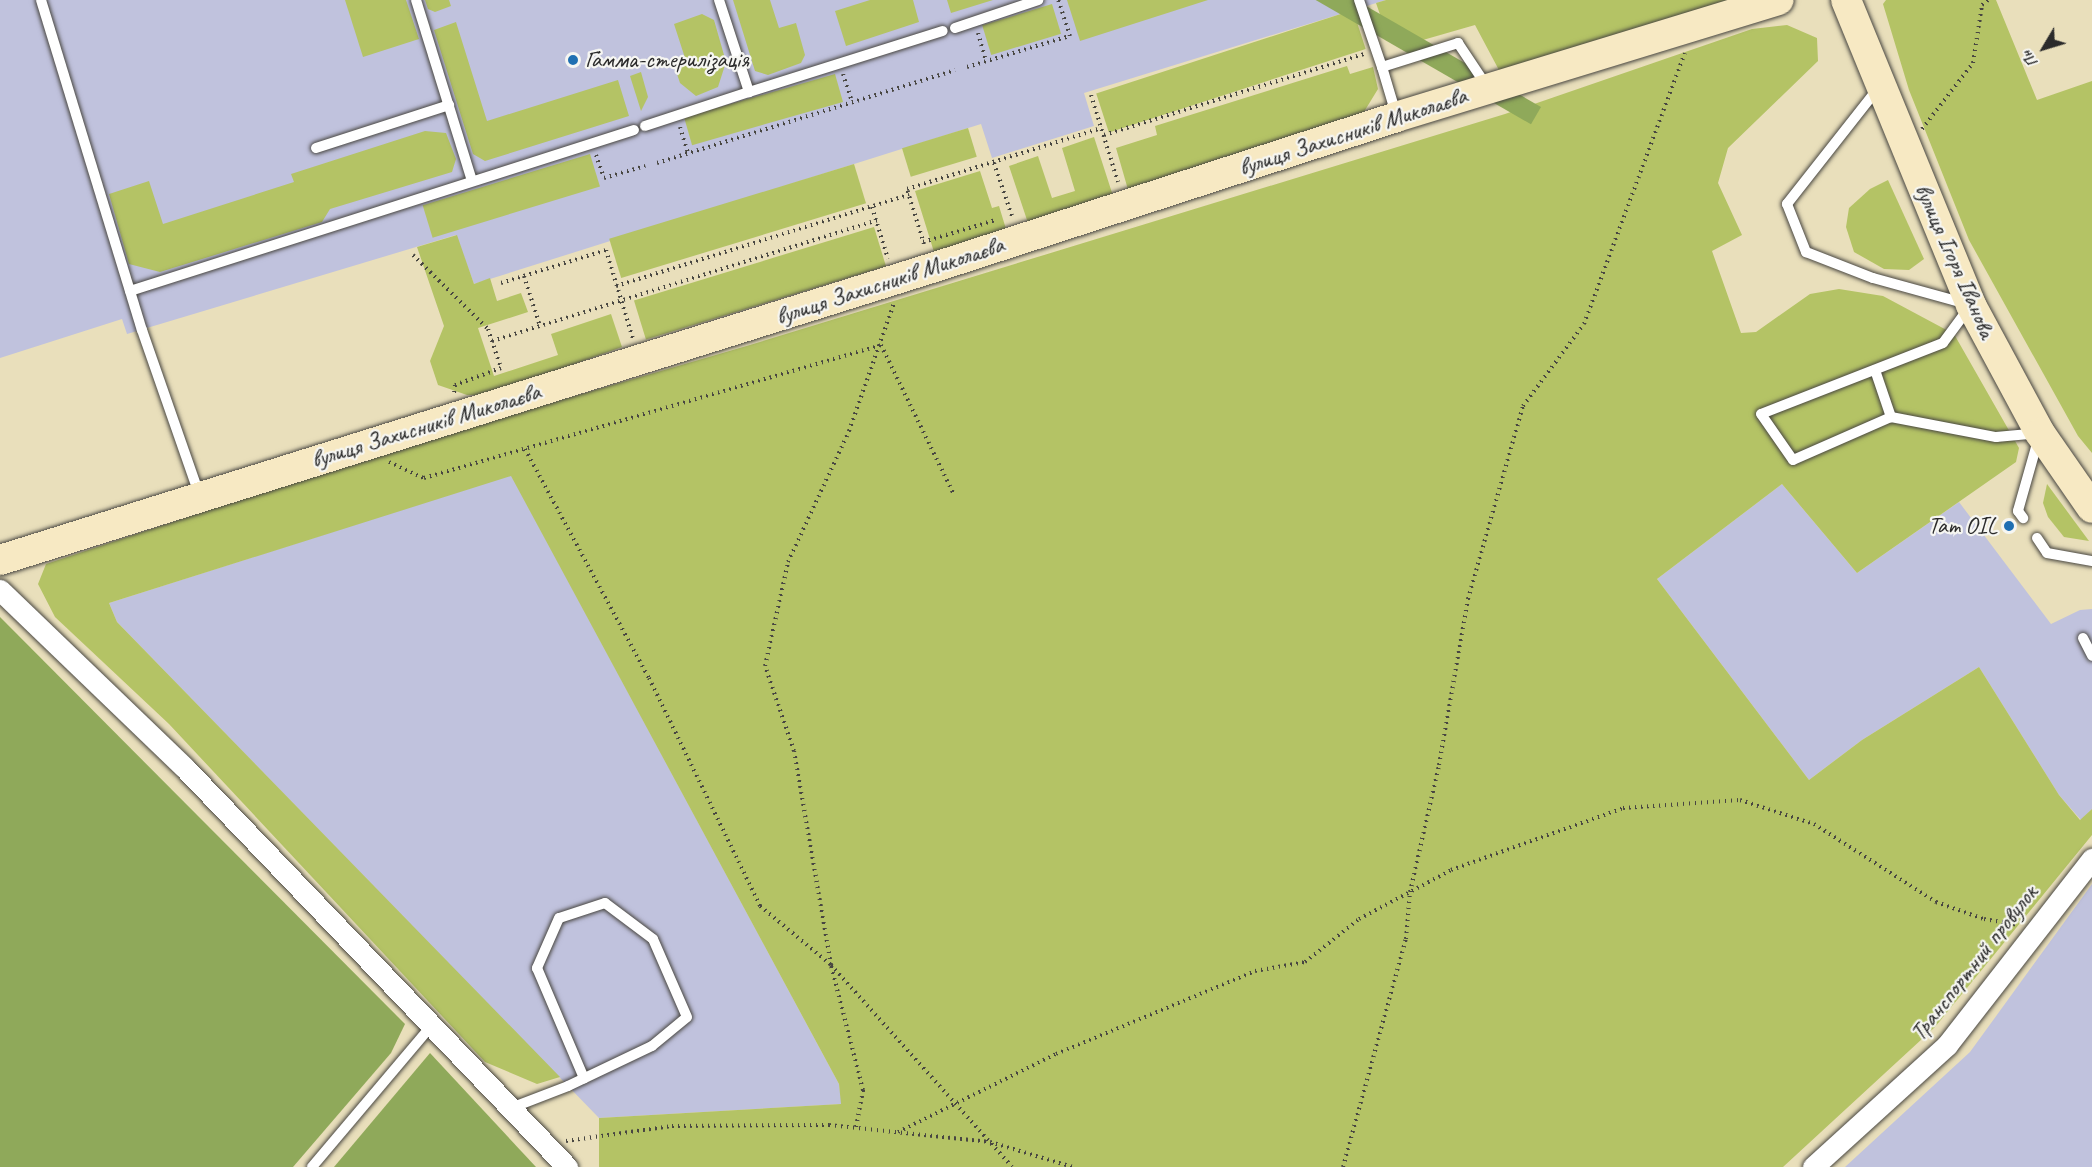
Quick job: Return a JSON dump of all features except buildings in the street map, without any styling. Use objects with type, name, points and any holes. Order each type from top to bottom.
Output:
[{"type":"street","name":"вулиця Захисників Миколаєва","points":[[0,560],[199,494],[368,445],[932,268],[1488,88],[1779,0]]},
{"type":"street","name":"вулиця Ігоря Іванова","points":[[1846,0],[1971,305],[2040,433],[2092,508]]},
{"type":"street","points":[[0,590],[184,767],[567,1167]]},
{"type":"street","name":"Транспортний провулок","points":[[1813,1167],[1947,1045],[2035,928],[2092,859]]},
{"type":"lane","points":[[41,0],[130,291],[199,494]]},
{"type":"lane","points":[[416,0],[472,181]]},
{"type":"lane","points":[[720,0],[749,92]]},
{"type":"lane","points":[[955,28],[1023,2],[1038,0]]},
{"type":"lane","points":[[1359,0],[1396,117]]},
{"type":"lane","points":[[645,126],[943,31]]},
{"type":"lane","points":[[1382,67],[1458,43],[1488,88]]},
{"type":"lane","points":[[1881,85],[1787,204],[1806,252],[1873,278],[1971,305],[1942,343],[1761,414],[1793,460],[1891,417],[1995,437],[2040,433],[2018,511],[2023,518]]},
{"type":"lane","points":[[316,148],[449,105]]},
{"type":"lane","points":[[130,291],[633,130]]},
{"type":"lane","points":[[1875,370],[1891,417]]},
{"type":"lane","points":[[2037,538],[2047,552],[2092,561]]},
{"type":"lane","points":[[2083,638],[2092,656]]},
{"type":"lane","points":[[511,1108],[584,1078],[652,1046],[687,1017],[653,939],[604,903],[559,918],[537,968],[584,1078]]},
{"type":"lane","points":[[312,1167],[432,1025]]},
{"type":"path","points":[[967,66],[1070,36],[1058,0]]},
{"type":"path","points":[[1907,149],[1973,63],[1982,5],[1988,0]]},
{"type":"path","points":[[975,21],[986,61]]},
{"type":"path","points":[[1343,1167],[1406,939],[1410,892],[1439,765],[1468,599],[1523,406],[1584,324],[1695,25]]},
{"type":"path","points":[[1104,135],[1376,51]]},
{"type":"path","points":[[839,63],[852,102]]},
{"type":"path","points":[[657,163],[955,70]]},
{"type":"path","points":[[1091,95],[1125,206]]},
{"type":"path","points":[[676,116],[688,153]]},
{"type":"path","points":[[932,268],[907,189],[1102,128]]},
{"type":"path","points":[[591,143],[604,178],[645,166]]},
{"type":"path","points":[[994,163],[1020,240]]},
{"type":"path","points":[[616,286],[909,195]]},
{"type":"path","points":[[856,1127],[862,1089],[831,965],[794,751],[765,666],[788,562],[849,431],[881,345],[898,278],[872,207]]},
{"type":"path","points":[[492,341],[877,220]]},
{"type":"path","points":[[501,283],[606,250],[639,360]]},
{"type":"path","points":[[413,255],[488,329],[501,368],[455,385],[454,418]]},
{"type":"path","points":[[524,276],[540,326]]},
{"type":"path","points":[[368,445],[387,461],[424,478],[881,345]]},
{"type":"path","points":[[881,345],[954,495]]},
{"type":"path","points":[[525,449],[649,678],[760,906],[831,965],[1012,1167]]},
{"type":"path","points":[[898,1132],[1056,1054],[1255,971],[1305,962],[1359,919],[1451,870],[1623,808],[1740,800],[1814,824],[1936,902],[1984,919],[2035,928]]},
{"type":"path","points":[[545,1144],[672,1126],[856,1127],[990,1142],[1073,1167]]},
{"type":"shaded area","points":[[0,0],[1386,0],[1084,93],[1094,126],[992,158],[981,124],[474,284],[456,235],[127,334],[122,319],[0,358]]},
{"type":"shaded area","points":[[511,475],[839,1084],[842,1104],[599,1118],[117,622],[109,603]]},
{"type":"shaded area","points":[[1782,484],[1857,573],[1959,502],[2051,624],[2080,610],[2092,609],[2092,809],[2081,820],[2059,795],[1979,667],[1862,740],[1809,780],[1657,579]]},
{"type":"shaded area","points":[[2092,884],[2092,1167],[1845,1167],[1970,1052]]},
{"type":"green space","points":[[345,0],[406,0],[419,39],[363,57]]},
{"type":"green space","points":[[425,0],[449,0],[451,6],[435,12],[428,9]]},
{"type":"green space","points":[[733,0],[770,0],[779,28],[796,23],[805,55],[801,63],[768,75],[755,71]]},
{"type":"green space","points":[[870,0],[913,0],[919,22],[846,46],[835,11]]},
{"type":"green space","points":[[947,0],[993,0],[951,13]]},
{"type":"green space","points":[[1067,0],[1208,0],[1080,41]]},
{"type":"green space","points":[[1316,0],[1356,0],[1541,107],[1531,124]]},
{"type":"green space","points":[[1386,0],[1734,0],[1500,72],[1475,25],[1402,46],[1386,32],[1376,3]]},
{"type":"green space","points":[[1886,0],[1996,0],[2037,100],[2092,81],[2092,453],[2078,436],[1969,240],[1909,90],[1883,4]]},
{"type":"green space","points":[[1052,4],[1061,34],[991,55],[982,25]]},
{"type":"green space","points":[[1353,10],[1366,49],[1109,132],[1096,93]]},
{"type":"green space","points":[[702,14],[714,20],[726,62],[718,87],[696,96],[680,83],[673,62],[685,58],[674,24]]},
{"type":"green space","points":[[456,22],[487,121],[618,80],[629,116],[485,161],[473,154],[434,30]]},
{"type":"green space","points":[[1787,25],[1817,38],[1818,61],[1728,148],[1718,183],[1742,235],[1712,251],[1741,333],[1756,332],[1810,294],[1839,289],[1883,296],[1954,334],[2019,448],[2016,462],[1857,573],[1782,484],[1657,579],[1809,780],[1862,740],[1979,667],[2059,795],[2080,820],[2092,809],[2092,835],[1935,1027],[1783,1167],[599,1167],[599,1118],[841,1104],[839,1084],[511,476],[109,603],[117,622],[560,1077],[537,1084],[485,1062],[169,724],[55,617],[38,584],[46,564],[393,449],[750,345],[1505,114],[1752,29]]},
{"type":"green space","points":[[1347,66],[1350,74],[1373,67],[1378,89],[1359,120],[1129,193],[1116,148],[1157,135],[1155,126]]},
{"type":"green space","points":[[641,72],[648,97],[641,111],[630,76]]},
{"type":"green space","points":[[835,74],[843,102],[692,145],[684,117]]},
{"type":"green space","points":[[968,128],[977,157],[911,177],[902,148]]},
{"type":"green space","points":[[425,131],[446,133],[456,159],[452,172],[330,209],[322,222],[160,272],[129,264],[109,194],[149,181],[163,224],[294,182],[291,174]]},
{"type":"green space","points":[[1094,137],[1114,199],[1029,226],[1009,166],[1038,156],[1052,198],[1075,191],[1062,148]]},
{"type":"green space","points":[[590,154],[600,187],[433,238],[423,205]]},
{"type":"green space","points":[[854,164],[866,203],[621,278],[609,239]]},
{"type":"green space","points":[[980,171],[992,208],[999,206],[1006,229],[934,252],[915,191]]},
{"type":"green space","points":[[1888,180],[1924,259],[1909,270],[1884,269],[1854,252],[1846,227],[1849,208],[1870,189]]},
{"type":"green space","points":[[874,227],[886,266],[646,340],[634,300]]},
{"type":"green space","points":[[457,235],[474,284],[490,278],[497,301],[521,293],[528,312],[478,328],[494,376],[558,355],[551,334],[611,314],[622,347],[488,395],[467,395],[438,385],[430,361],[444,326],[417,247]]},
{"type":"green space","points":[[2047,484],[2089,541],[2064,537],[2048,517],[2043,503]]},
{"type":"green space","points":[[0,617],[405,1024],[391,1053],[293,1167],[0,1167]]},
{"type":"green space","points":[[430,1053],[536,1167],[334,1167]]},
{"type":"place","name":"Гамма-стерилізація","points":[[573,60]]},
{"type":"place","name":"Тат OIL","points":[[2009,526]]}]
